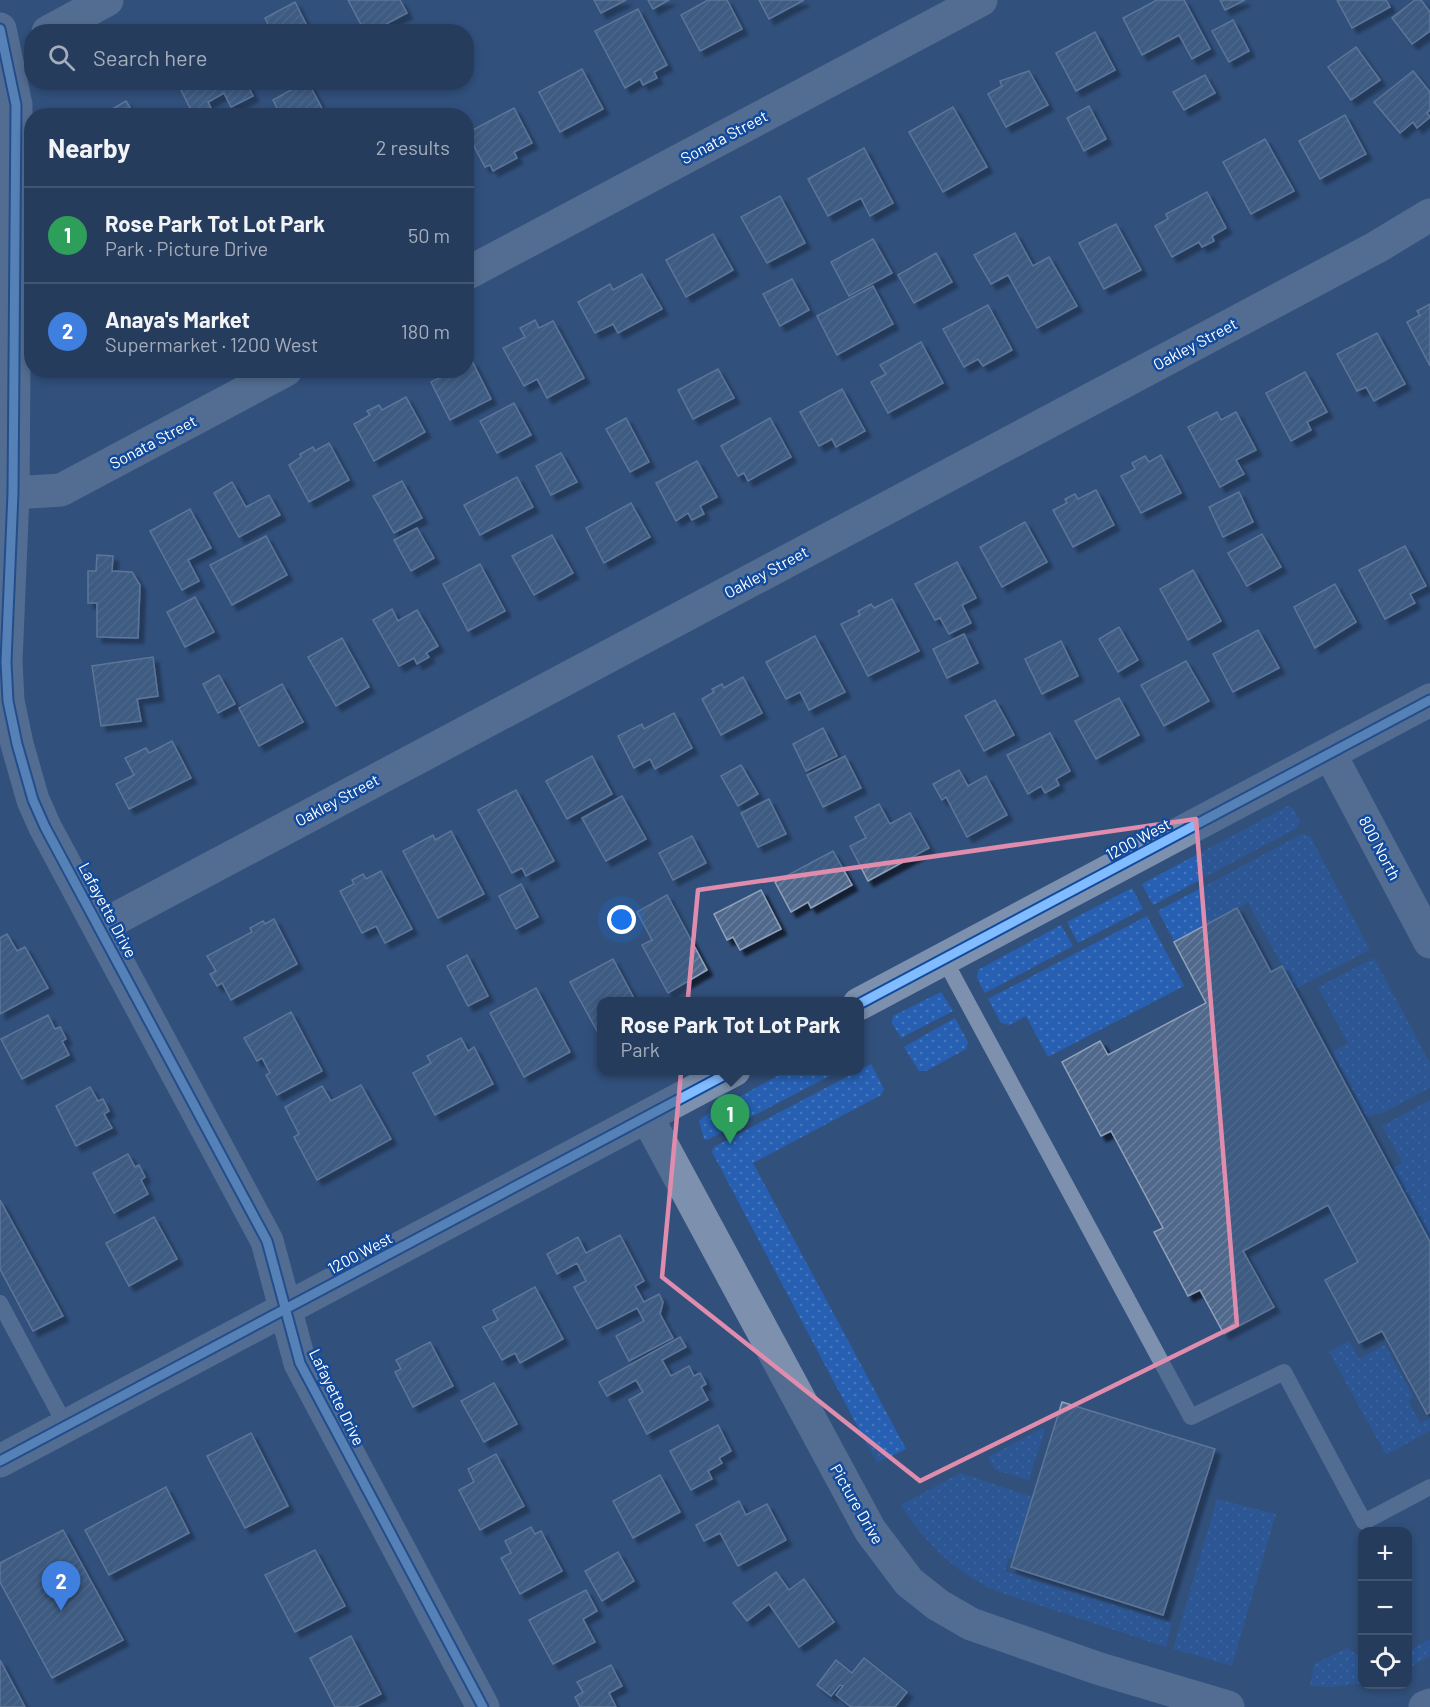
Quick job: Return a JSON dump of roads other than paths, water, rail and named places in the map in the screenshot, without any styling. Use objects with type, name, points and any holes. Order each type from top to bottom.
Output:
[{"type":"street","points":[[63,24],[107,0]]},
{"type":"street","name":"Sonata Street","points":[[474,270],[981,0]]},
{"type":"street","name":"Lafayette Drive","points":[[10,45],[16,105],[13,493],[6,662],[8,749],[37,809],[267,1241],[305,1373],[483,1707]]},
{"type":"street","name":"Oakley Street","points":[[100,927],[1345,264],[1430,215]]},
{"type":"street","name":"Sonata Street","points":[[13,493],[61,490],[271,378]]},
{"type":"street","name":"1200 West","points":[[864,1001],[1430,700]]},
{"type":"street","name":"800 North","points":[[1330,754],[1430,942]]},
{"type":"street","name":"1200 West","points":[[0,1461],[726,1075]]},
{"type":"street","name":"Picture Drive","points":[[647,1117],[870,1530],[909,1582],[938,1605],[971,1624],[1100,1669],[1228,1707]]},
{"type":"street","points":[[1425,1707],[1430,1705]]},
{"type":"lane","points":[[944,959],[1191,1417],[1284,1372],[1364,1522],[1430,1487]]},
{"type":"lane","points":[[0,1303],[66,1426]]},
{"type":"place","name":"Rose Park Tot Lot Park","points":[[730,1144]]},
{"type":"place","name":"Anaya's Market","points":[[61,1611]]}]
